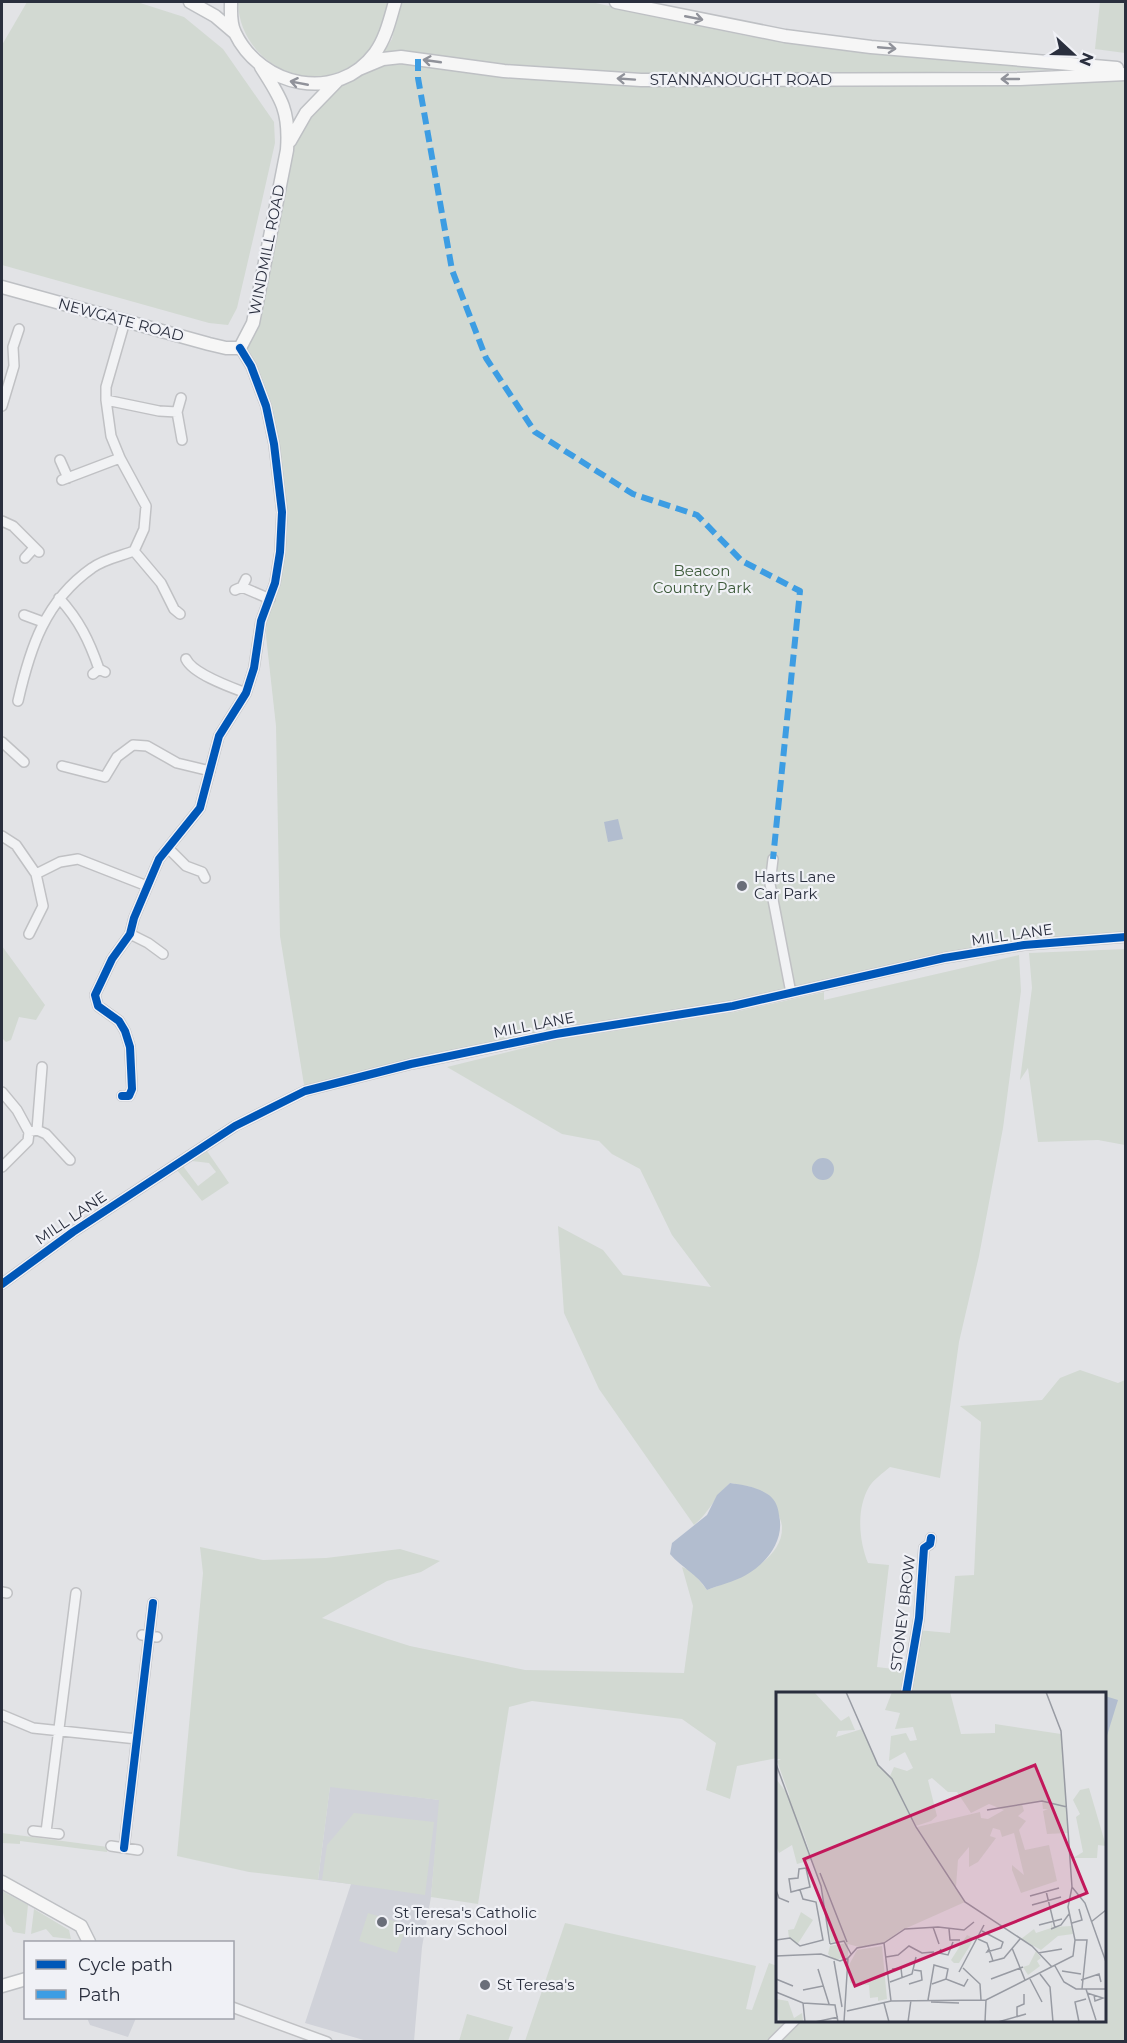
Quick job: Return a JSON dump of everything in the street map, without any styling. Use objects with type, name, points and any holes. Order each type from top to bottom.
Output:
[{"type":"main road","points":[[190,2],[215,16],[235,33]]},
{"type":"main road","points":[[231,2],[235,33]]},
{"type":"main road","points":[[359,69],[381,43],[395,2]]},
{"type":"main road","points":[[616,2],[795,37],[894,49],[1125,68]]},
{"type":"main road","name":"WINDMILL ROAD","points":[[235,33],[281,98],[287,114],[286,150],[253,323],[240,348]]},
{"type":"main road","name":"STANNANOUGHT ROAD","points":[[339,79],[383,59],[401,57],[504,71],[641,80],[1020,79],[1125,74]]},
{"type":"main road","points":[[261,67],[278,77],[301,83],[322,84],[339,79]]},
{"type":"main road","name":"WINDMILL ROAD","points":[[286,150],[300,121],[339,79]]},
{"type":"main road","name":"NEWGATE ROAD","points":[[2,287],[226,348],[240,348]]},
{"type":"main road","points":[[2,1882],[81,1926],[88,1941]]},
{"type":"main road","points":[[2,1986],[24,1980]]},
{"type":"street","points":[[18,702],[30,651],[43,622],[59,598],[93,567],[134,550],[144,529],[146,506],[120,458],[107,419],[106,387],[125,321]]},
{"type":"street","points":[[2,406],[14,366],[13,347],[20,334]]},
{"type":"street","points":[[129,1098],[132,1089],[125,1031],[119,1021],[95,1001],[112,959],[130,934],[147,886],[168,848],[200,808],[219,736],[246,693],[254,668],[261,621],[270,599],[280,552],[282,512],[266,406],[251,366],[240,348]]},
{"type":"street","points":[[181,398],[177,412],[182,440]]},
{"type":"street","points":[[106,400],[177,412]]},
{"type":"street","points":[[60,460],[65,479],[120,458]]},
{"type":"street","points":[[2,521],[13,526],[36,550],[25,558]]},
{"type":"street","points":[[134,550],[161,583],[173,613]]},
{"type":"street","points":[[241,585],[270,599]]},
{"type":"street","points":[[59,598],[78,620],[91,643],[99,672]]},
{"type":"street","points":[[24,615],[43,622]]},
{"type":"street","points":[[186,666],[246,693]]},
{"type":"street","points":[[2,742],[24,762]]},
{"type":"street","points":[[65,764],[106,782],[117,757],[133,745],[147,746],[190,768],[210,771]]},
{"type":"street","points":[[2,836],[16,845],[36,874],[42,906],[27,936]]},
{"type":"street","points":[[168,848],[186,866],[202,872],[206,878]]},
{"type":"street","points":[[36,874],[60,862],[78,859],[147,886]]},
{"type":"street","points":[[773,859],[770,884],[791,993]]},
{"type":"street","points":[[130,934],[148,943],[163,955]]},
{"type":"street","name":"MILL LANE","points":[[2,1284],[73,1232],[235,1126],[304,1091],[411,1064],[556,1034],[721,1008],[944,958],[1024,945],[1125,937]]},
{"type":"street","points":[[2,1167],[28,1141],[33,1131],[42,1067]]},
{"type":"street","points":[[2,1092],[33,1131],[46,1134],[70,1160]]},
{"type":"street","name":"STONEY BROW","points":[[906,1692],[919,1618],[924,1548],[930,1544],[931,1538]]},
{"type":"street","points":[[46,1832],[76,1593]]},
{"type":"street","points":[[124,1848],[153,1603]]},
{"type":"street","points":[[2,1715],[33,1728],[137,1739]]},
{"type":"street","points":[[33,1831],[59,1834]]},
{"type":"street","points":[[111,1846],[138,1850]]},
{"type":"street","points":[[234,2008],[327,2042]]},
{"type":"street","points":[[773,2042],[793,2022]]},
{"type":"shaded area","name":"St Teresa's Catholic Primary School","points":[[330,1786],[440,1800],[431,1897],[422,1947],[414,2041],[367,2041],[305,2023],[351,1884],[318,1880]]},
{"type":"shaded area","points":[[87,2019],[136,2019],[128,2037],[90,2025]]},
{"type":"green space","points":[[27,2],[137,2],[184,17],[223,49],[274,122],[275,143],[261,205],[237,308],[228,325],[209,323],[2,265],[2,45]]},
{"type":"green space","points":[[238,2],[388,2],[376,37],[364,55],[345,69],[325,76],[304,76],[284,70],[266,59],[252,44],[242,24]]},
{"type":"green space","points":[[401,2],[591,2],[747,36],[842,50],[1067,68],[1068,70],[632,76],[518,68],[398,52],[383,53],[392,39]]},
{"type":"green space","points":[[1100,2],[1125,2],[1125,53],[1095,49]]},
{"type":"green space","name":"Beacon Country Park","points":[[383,59],[641,80],[1125,74],[1125,940],[1024,945],[733,1006],[556,1034],[305,1091],[280,936],[276,726],[266,636],[267,607],[282,512],[266,406],[240,348],[248,335],[295,130],[339,79]]},
{"type":"green space","points":[[2,946],[45,1005],[36,1020],[19,1017],[11,1040],[6,1042],[2,1038]]},
{"type":"green space","points":[[1125,949],[1125,1145],[1098,1140],[1038,1142],[1028,1068],[1020,1080],[1032,988],[1029,953]]},
{"type":"green space","points":[[1019,955],[1021,991],[1003,1128],[979,1256],[959,1342],[940,1478],[890,1467],[869,1487],[862,1505],[860,1525],[868,1563],[889,1565],[877,1667],[910,1671],[917,1630],[950,1633],[955,1576],[974,1575],[981,1422],[960,1406],[1042,1400],[1060,1378],[1080,1370],[1118,1383],[1125,1380],[1125,2041],[525,2041],[565,1923],[756,1966],[746,2009],[752,2010],[769,1963],[776,1966],[776,2022],[1106,2022],[1106,1692],[776,1692],[776,1758],[737,1766],[730,1799],[706,1790],[716,1743],[682,1719],[532,1701],[509,1707],[478,1904],[431,1897],[439,1800],[330,1787],[318,1880],[249,1872],[177,1856],[203,1573],[200,1547],[263,1560],[326,1558],[400,1549],[440,1561],[421,1572],[387,1581],[322,1618],[410,1646],[525,1670],[684,1673],[693,1606],[682,1567],[692,1571],[707,1590],[730,1581],[755,1568],[775,1550],[780,1539],[781,1522],[769,1495],[751,1487],[730,1483],[694,1525],[599,1389],[564,1313],[558,1226],[603,1250],[623,1275],[711,1287],[672,1235],[640,1169],[612,1154],[599,1141],[562,1134],[447,1067],[557,1040],[735,1012],[824,992],[824,1000]]},
{"type":"green space","points":[[207,1151],[229,1183],[202,1201],[177,1170],[183,1166],[198,1186],[216,1172],[209,1163],[192,1161]]},
{"type":"green space","points":[[354,1813],[434,1822],[425,1895],[322,1880],[327,1845]]},
{"type":"green space","points":[[2,1833],[108,1847],[107,1852],[20,1841],[20,1844],[2,1843]]},
{"type":"green space","points":[[2,1891],[28,1905],[25,1934],[13,1932],[6,1924],[2,1909]]},
{"type":"green space","points":[[34,1909],[69,1930],[71,1939],[53,1937],[46,1929],[31,1934]]},
{"type":"green space","points":[[368,1913],[407,1925],[397,1953],[359,1941]]},
{"type":"green space","points":[[467,2014],[513,2027],[508,2041],[459,2041]]},
{"type":"water","points":[[618,819],[623,839],[608,842],[604,822]]},
{"type":"water","points":[[823,1158],[831,1161],[834,1169],[831,1177],[823,1180],[815,1177],[812,1169],[815,1161]]},
{"type":"water","points":[[730,1483],[755,1488],[771,1497],[778,1509],[779,1533],[773,1550],[754,1570],[737,1580],[707,1590],[670,1554],[672,1543],[707,1515],[717,1495]]},
{"type":"water","points":[[1106,1697],[1118,1700],[1106,1739]]},
{"type":"marked path","points":[[418,59],[418,78],[452,270],[486,358],[535,432],[633,494],[697,515],[742,561],[800,591],[773,859]]},
{"type":"cycle path","points":[[122,1096],[129,1096],[132,1089],[130,1047],[119,1021],[98,1006],[95,995],[112,959],[130,934],[134,918],[159,859],[200,808],[219,736],[246,693],[254,668],[261,621],[275,583],[280,552],[282,512],[274,444],[266,406],[251,366],[240,348]]},
{"type":"cycle path","points":[[2,1284],[73,1232],[235,1126],[305,1091],[411,1064],[556,1034],[733,1006],[944,958],[1024,945],[1126,937]]},
{"type":"cycle path","points":[[906,1692],[919,1618],[924,1548],[930,1544],[931,1538]]},
{"type":"cycle path","points":[[124,1848],[153,1603]]},
{"type":"place","name":"Harts Lane Car Park","points":[[742,886]]},
{"type":"place","name":"St Teresa's Catholic Primary School","points":[[382,1922]]},
{"type":"place","name":"St Teresa's","points":[[485,1985]]}]
